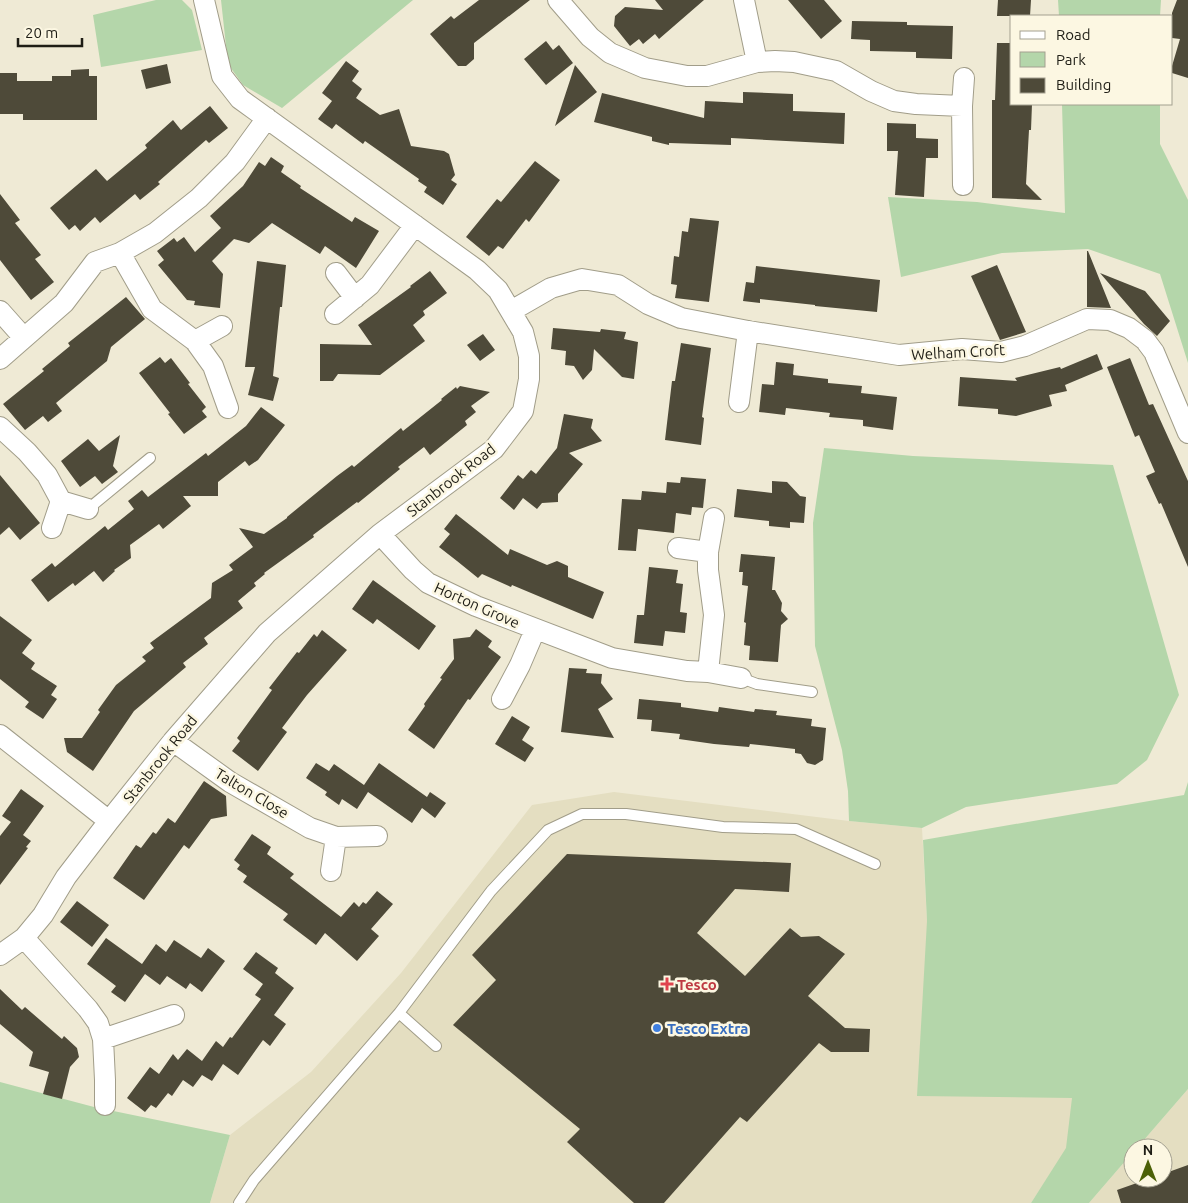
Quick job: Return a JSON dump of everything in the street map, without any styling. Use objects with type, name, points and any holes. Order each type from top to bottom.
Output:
[{"type":"street","name":"Stanbrook Road","points":[[0,954],[24,938],[43,915],[66,877],[173,741],[268,633],[380,534],[494,448],[523,411],[530,379],[530,356],[523,332],[498,290],[477,270],[240,99],[222,76],[204,0]]},
{"type":"street","points":[[558,0],[590,37],[610,53],[645,68],[680,75],[708,76],[757,62],[794,62],[836,71],[871,91],[894,101],[962,106]]},
{"type":"street","points":[[744,0],[757,62]]},
{"type":"street","points":[[963,185],[962,106],[964,78]]},
{"type":"street","points":[[0,359],[64,303],[96,262],[120,253],[155,233],[200,198],[235,162],[267,118]]},
{"type":"street","points":[[335,314],[370,285],[415,225]]},
{"type":"street","points":[[120,253],[152,308],[195,341],[213,366],[228,408]]},
{"type":"street","points":[[336,273],[355,298]]},
{"type":"street","name":"Welham Croft","points":[[511,311],[551,288],[582,279],[618,285],[648,304],[680,318],[748,331],[900,355],[962,349],[1001,352],[1025,346],[1087,319],[1110,320],[1128,328],[1145,340],[1154,352],[1188,433]]},
{"type":"street","points":[[0,311],[24,338]]},
{"type":"street","points":[[195,341],[222,326]]},
{"type":"street","points":[[739,402],[748,331]]},
{"type":"street","points":[[0,427],[28,452],[48,475],[62,501],[88,509]]},
{"type":"street","points":[[52,528],[62,501]]},
{"type":"street","points":[[708,672],[714,615],[708,570],[708,552],[714,518]]},
{"type":"street","name":"Horton Grove","points":[[380,534],[413,570],[428,583],[476,606],[535,630],[612,658],[742,678]]},
{"type":"street","points":[[678,548],[708,552]]},
{"type":"street","name":"Horton Grove","points":[[502,699],[520,665],[535,630]]},
{"type":"street","points":[[0,735],[109,821]]},
{"type":"street","name":"Talton Close","points":[[173,741],[230,782],[310,828],[336,837],[378,836]]},
{"type":"street","points":[[331,871],[336,837]]},
{"type":"street","points":[[24,938],[88,1009],[98,1023],[103,1039],[104,1105]]},
{"type":"street","points":[[103,1039],[174,1015]]},
{"type":"lane","points":[[88,509],[150,458]]},
{"type":"lane","points":[[742,678],[757,684],[812,692]]},
{"type":"lane","points":[[239,1203],[254,1180],[399,1013],[491,891],[548,830],[582,814],[626,814],[723,827],[796,829],[875,864]]},
{"type":"lane","points":[[399,1013],[436,1046]]},
{"type":"shaded area","points":[[614,792],[849,821],[922,828],[927,921],[1073,1098],[1067,1148],[1031,1203],[210,1203],[230,1135],[311,1072],[401,973],[532,805]]},
{"type":"shaded area","points":[[1188,1089],[1188,1203],[1089,1203],[1123,1164],[1123,1188],[1173,1188],[1173,1138],[1146,1138]]},
{"type":"green space","points":[[156,0],[182,0],[192,10],[202,50],[101,67],[93,15]]},
{"type":"green space","points":[[221,0],[413,0],[282,108],[243,85],[228,64]]},
{"type":"green space","points":[[1058,0],[1161,0],[1160,15],[1059,15]]},
{"type":"green space","points":[[1062,105],[1160,105],[1160,144],[1188,200],[1188,363],[1160,274],[1088,249],[1002,253],[901,277],[888,197],[977,202],[1065,213]]},
{"type":"green space","points":[[824,448],[913,456],[1113,465],[1179,695],[1147,760],[1117,784],[966,807],[922,828],[849,821],[848,791],[842,750],[815,646],[813,523]]},
{"type":"green space","points":[[1188,782],[1188,1089],[1146,1138],[1123,1138],[1123,1164],[1089,1203],[1031,1203],[1066,1148],[1072,1098],[917,1096],[927,921],[923,840],[1184,795]]},
{"type":"green space","points":[[0,1082],[94,1107],[230,1135],[210,1203],[0,1203]]},
{"type":"building","points":[[479,0],[530,0],[474,43],[474,59],[466,66],[458,66],[430,34],[451,16],[454,19]]},
{"type":"building","points":[[655,0],[704,0],[659,39],[655,34],[643,44],[639,39],[630,46],[614,26],[615,16],[625,7],[663,10]]},
{"type":"building","points":[[788,0],[824,0],[842,21],[821,39]]},
{"type":"building","points":[[998,0],[1031,0],[1030,15],[997,16]]},
{"type":"building","points":[[1177,0],[1188,0],[1188,78],[1173,73],[1173,63],[1180,39],[1173,38],[1172,13]]},
{"type":"building","points":[[852,21],[907,22],[907,25],[953,26],[952,59],[916,58],[916,52],[870,51],[870,40],[851,39]]},
{"type":"building","points":[[546,41],[553,50],[559,45],[573,63],[546,85],[524,59]]},
{"type":"building","points":[[997,43],[1010,43],[1010,105],[1032,105],[1026,184],[1042,200],[992,198],[992,100],[995,100]]},
{"type":"building","points":[[346,61],[359,71],[352,81],[362,89],[356,98],[380,115],[399,109],[411,146],[444,151],[449,154],[455,175],[451,180],[457,184],[443,205],[424,192],[427,187],[418,181],[419,179],[365,141],[363,144],[336,124],[332,129],[318,119],[332,101],[322,93]]},
{"type":"building","points":[[167,64],[171,83],[146,89],[141,70]]},
{"type":"building","points":[[575,65],[597,92],[555,126]]},
{"type":"building","points":[[89,69],[89,76],[97,76],[97,120],[23,120],[23,114],[0,114],[0,73],[17,73],[17,81],[52,81],[52,76],[71,76],[71,70]]},
{"type":"building","points":[[743,92],[793,94],[793,111],[845,113],[844,144],[731,138],[731,145],[669,143],[669,145],[652,141],[652,137],[594,122],[602,93],[704,118],[705,101],[743,103]]},
{"type":"building","points":[[210,106],[228,128],[209,143],[206,140],[158,182],[160,184],[140,200],[135,194],[100,223],[95,217],[80,231],[75,225],[69,230],[50,208],[96,169],[107,181],[147,148],[145,145],[173,120],[181,130]]},
{"type":"building","points":[[887,123],[916,124],[916,138],[938,139],[938,158],[926,158],[924,197],[895,195],[898,151],[887,151]]},
{"type":"building","points":[[271,157],[284,166],[281,172],[301,186],[300,188],[352,222],[355,217],[379,231],[356,268],[325,246],[320,254],[272,223],[249,243],[234,239],[212,261],[223,274],[220,308],[194,305],[195,301],[187,300],[158,265],[164,260],[157,251],[174,238],[177,242],[184,237],[195,252],[221,228],[210,216],[243,186],[259,162],[265,166]]},
{"type":"building","points":[[535,161],[560,180],[529,222],[526,219],[503,249],[498,246],[489,256],[466,237],[497,199],[501,202]]},
{"type":"building","points":[[0,194],[20,220],[15,223],[41,255],[35,259],[54,282],[31,300],[0,260]]},
{"type":"building","points":[[690,218],[719,221],[709,302],[675,298],[677,285],[671,284],[674,256],[679,257],[682,231],[688,232]]},
{"type":"building","points":[[1088,251],[1111,308],[1087,307]]},
{"type":"building","points":[[257,261],[286,265],[273,376],[279,378],[273,401],[248,395],[255,367],[245,367]]},
{"type":"building","points":[[997,265],[1026,332],[1000,340],[971,276]]},
{"type":"building","points":[[756,266],[880,280],[877,312],[760,299],[760,303],[743,301],[746,282],[754,283]]},
{"type":"building","points":[[430,271],[447,293],[423,311],[425,315],[413,325],[425,341],[380,375],[338,374],[333,381],[320,381],[320,344],[372,345],[358,325]]},
{"type":"building","points":[[1100,273],[1145,291],[1170,321],[1157,336],[1144,324]]},
{"type":"building","points":[[126,297],[145,319],[111,347],[107,361],[56,403],[62,411],[48,422],[43,416],[25,430],[3,404],[44,371],[42,369],[70,346],[68,343]]},
{"type":"building","points":[[553,328],[600,332],[601,329],[626,332],[624,339],[638,342],[634,379],[622,377],[594,349],[592,370],[583,380],[574,366],[565,365],[566,351],[551,349]]},
{"type":"building","points":[[483,334],[495,350],[480,361],[467,345]]},
{"type":"building","points":[[681,343],[711,348],[702,417],[704,418],[701,445],[665,440],[672,381],[675,381]]},
{"type":"building","points":[[1097,354],[1103,369],[1065,385],[1067,391],[1049,395],[1052,406],[1016,416],[998,414],[998,409],[958,406],[960,377],[1017,381],[1015,378],[1060,367],[1061,369]]},
{"type":"building","points":[[160,357],[165,363],[171,358],[206,407],[202,411],[207,417],[184,434],[139,373]]},
{"type":"building","points":[[1130,358],[1149,405],[1153,404],[1188,481],[1188,567],[1161,503],[1159,504],[1146,476],[1155,472],[1139,435],[1135,437],[1107,367]]},
{"type":"building","points":[[776,362],[794,364],[793,375],[828,379],[828,383],[862,386],[861,393],[897,397],[893,430],[863,426],[863,420],[829,417],[830,413],[786,408],[785,415],[759,412],[762,384],[774,385]]},
{"type":"building","points":[[460,386],[490,392],[471,406],[476,412],[465,421],[467,425],[430,455],[424,447],[398,467],[400,469],[358,503],[264,573],[254,583],[256,586],[238,601],[243,608],[204,638],[208,644],[183,663],[186,667],[134,711],[93,771],[67,752],[64,738],[82,738],[100,712],[98,710],[116,685],[146,661],[142,657],[154,648],[150,643],[211,598],[212,583],[233,570],[229,565],[253,547],[239,528],[264,534],[287,518],[337,476],[352,465],[354,467],[401,428],[403,431],[456,387],[457,389]]},
{"type":"building","points":[[261,407],[285,425],[258,460],[249,466],[245,461],[218,482],[218,496],[183,496],[191,506],[163,529],[159,524],[130,545],[131,558],[114,570],[103,582],[94,571],[75,586],[73,583],[48,602],[31,580],[52,563],[55,567],[105,526],[108,530],[134,509],[128,501],[142,490],[148,497],[206,453],[208,456],[246,426]]},
{"type":"building","points":[[564,414],[593,419],[591,428],[602,441],[569,453],[583,464],[558,494],[558,502],[542,503],[537,509],[523,498],[514,510],[500,498],[518,475],[523,479],[531,470],[536,474],[557,448]]},
{"type":"building","points":[[120,435],[113,466],[118,472],[102,484],[95,476],[80,487],[61,461],[88,439],[99,451]]},
{"type":"building","points":[[0,475],[40,523],[20,540],[9,527],[0,535]]},
{"type":"building","points":[[681,477],[706,479],[703,508],[692,507],[691,515],[676,513],[674,533],[638,529],[636,551],[618,550],[622,499],[641,500],[642,491],[666,493],[667,482],[680,483]]},
{"type":"building","points":[[772,481],[787,482],[800,496],[806,497],[804,523],[790,522],[790,528],[769,526],[769,521],[734,517],[737,489],[772,493]]},
{"type":"building","points":[[456,514],[508,555],[510,549],[547,565],[557,561],[568,566],[568,577],[604,592],[593,619],[482,574],[478,578],[439,547],[450,534],[444,529]]},
{"type":"building","points":[[741,554],[775,557],[772,590],[775,590],[782,603],[781,611],[788,619],[781,625],[778,662],[749,660],[750,646],[744,645],[746,623],[744,622],[748,586],[742,585],[743,572],[739,572]]},
{"type":"building","points":[[649,567],[678,570],[676,583],[683,584],[680,612],[687,613],[685,633],[665,631],[663,646],[634,643],[637,615],[644,615]]},
{"type":"building","points":[[373,580],[436,626],[419,650],[377,619],[373,624],[352,609]]},
{"type":"building","points":[[0,616],[32,640],[22,653],[35,663],[31,669],[57,686],[51,695],[57,699],[43,719],[25,707],[29,702],[0,679]]},
{"type":"building","points":[[476,629],[492,641],[488,647],[501,657],[470,700],[468,699],[434,749],[408,730],[454,659],[453,639],[470,637]]},
{"type":"building","points":[[322,630],[347,650],[307,695],[282,728],[287,732],[258,771],[232,751],[240,741],[237,738],[272,690],[269,688],[297,652],[299,653],[314,634],[317,637]]},
{"type":"building","points":[[569,668],[587,669],[586,673],[602,674],[601,683],[613,699],[598,709],[614,738],[561,732]]},
{"type":"building","points":[[639,699],[681,703],[681,707],[718,712],[719,707],[754,712],[755,709],[777,711],[776,715],[812,719],[811,726],[826,728],[823,760],[815,765],[807,763],[801,754],[795,753],[795,749],[750,744],[749,747],[714,744],[679,739],[680,734],[651,731],[652,720],[637,719]]},
{"type":"building","points":[[512,716],[530,727],[522,740],[534,748],[525,762],[495,744]]},
{"type":"building","points":[[316,763],[329,771],[334,764],[364,785],[379,763],[427,797],[430,792],[446,803],[435,818],[422,808],[412,823],[368,792],[357,809],[342,799],[339,805],[325,795],[327,792],[306,778]]},
{"type":"building","points":[[204,781],[226,796],[227,816],[211,819],[189,849],[184,845],[144,900],[113,878],[136,845],[141,848],[153,832],[156,834],[168,818],[175,823]]},
{"type":"building","points":[[21,789],[44,806],[23,835],[31,841],[26,847],[28,848],[0,885],[0,836],[11,822],[2,816]]},
{"type":"building","points":[[252,834],[271,847],[267,854],[294,874],[290,878],[341,917],[354,902],[359,907],[363,902],[366,904],[377,891],[393,904],[371,929],[379,936],[357,961],[325,933],[316,945],[283,920],[288,914],[243,882],[247,876],[237,869],[240,865],[234,860]]},
{"type":"building","name":"Tesco Extra","points":[[567,854],[791,863],[789,892],[735,889],[697,933],[745,976],[790,928],[801,937],[819,936],[845,954],[808,996],[845,1028],[870,1029],[869,1052],[831,1052],[819,1043],[747,1122],[740,1117],[664,1203],[634,1203],[567,1142],[580,1129],[453,1025],[496,980],[472,955]]},
{"type":"building","points":[[77,901],[109,925],[92,947],[60,922]]},
{"type":"building","points":[[106,938],[142,964],[156,944],[166,952],[174,940],[201,958],[208,948],[225,961],[202,992],[190,983],[186,989],[167,976],[160,985],[145,974],[125,1002],[111,992],[116,986],[87,964]]},
{"type":"building","points":[[256,952],[278,968],[275,973],[294,988],[274,1015],[286,1024],[270,1046],[263,1040],[238,1075],[223,1064],[212,1081],[202,1075],[193,1087],[183,1080],[172,1096],[168,1093],[156,1108],[151,1105],[145,1112],[127,1098],[150,1067],[159,1074],[173,1054],[178,1060],[187,1049],[202,1061],[216,1041],[223,1047],[230,1037],[232,1038],[261,999],[255,995],[263,984],[243,969]]},
{"type":"building","points":[[0,989],[22,1010],[25,1007],[62,1039],[64,1036],[77,1048],[79,1057],[70,1067],[62,1099],[43,1094],[49,1072],[29,1066],[33,1052],[0,1024]]},
{"type":"building","points":[[1188,1165],[1188,1203],[1121,1203],[1117,1190],[1123,1188],[1173,1188],[1173,1170]]},
{"type":"place","name":"Tesco","points":[[667,984]]},
{"type":"place","name":"Tesco Extra","points":[[657,1028]]}]
